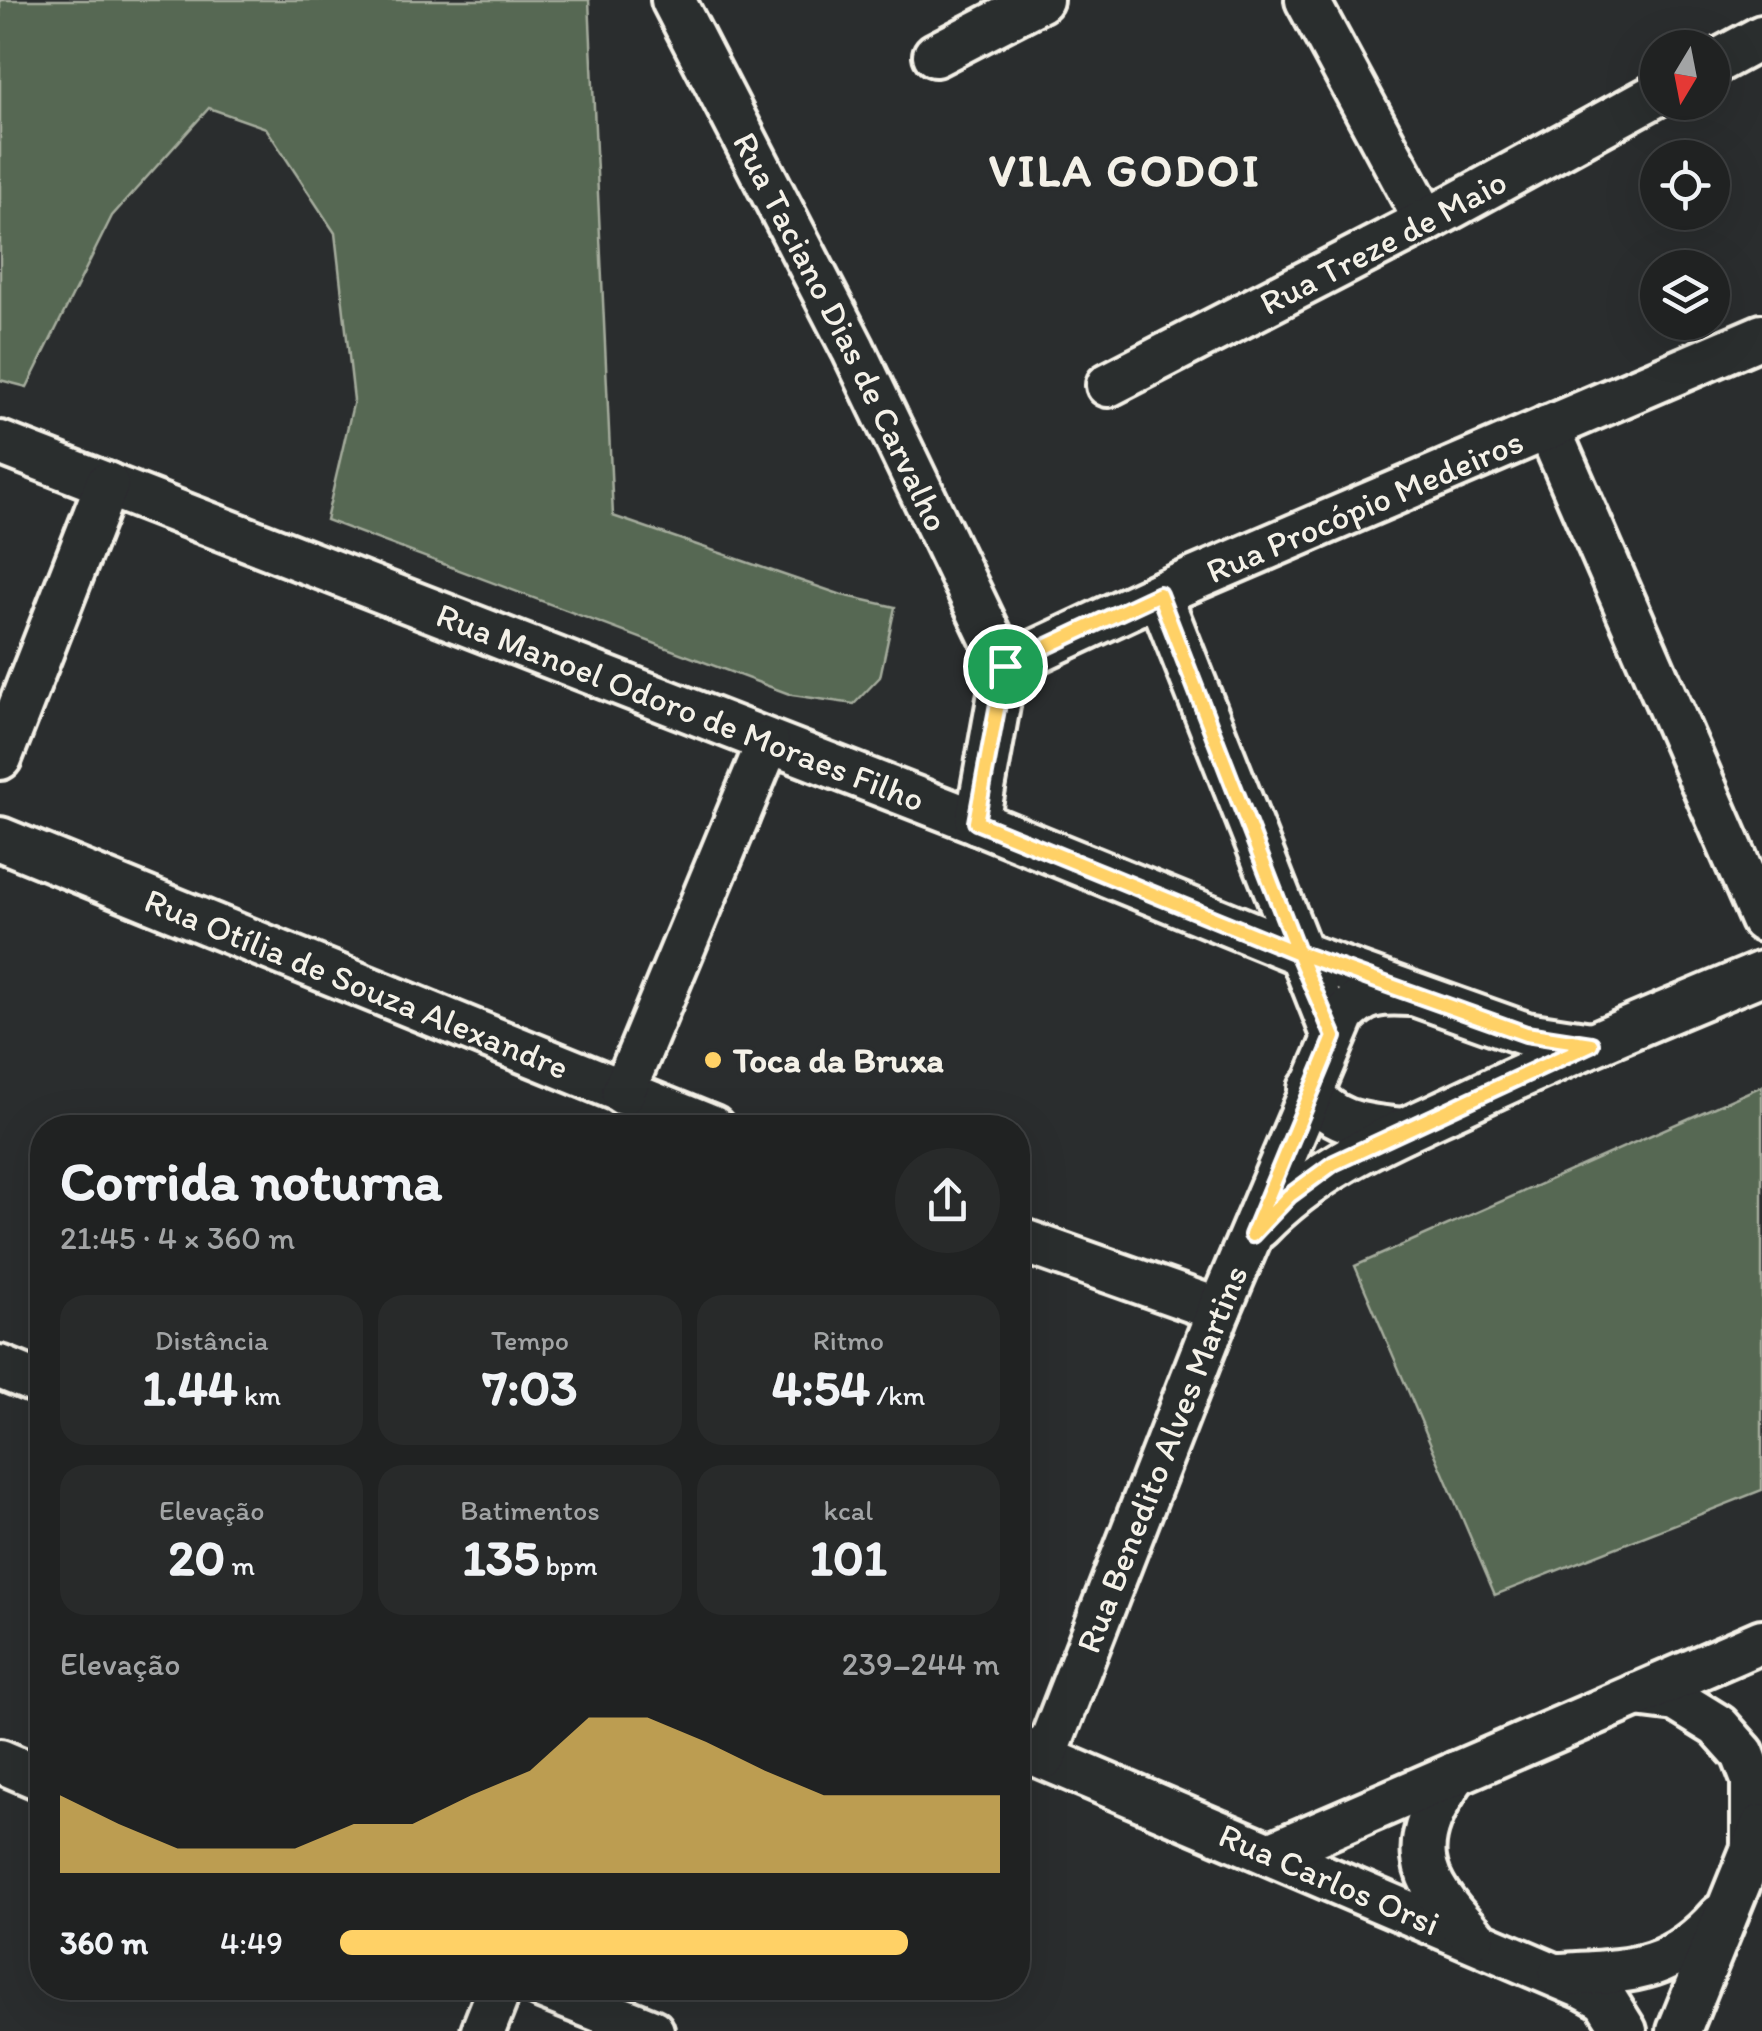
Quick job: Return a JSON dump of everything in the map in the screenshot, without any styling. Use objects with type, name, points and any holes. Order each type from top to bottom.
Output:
[{"type":"street","name":"Rua Taciano Dias de Carvalho","points":[[672,0],[853,349],[1005,666]]},
{"type":"street","points":[[935,55],[1041,0]]},
{"type":"street","points":[[1307,0],[1426,221]]},
{"type":"street","points":[[1730,54],[1762,37]]},
{"type":"street","name":"Rua Treze de Maio","points":[[1108,384],[1426,221],[1640,104]]},
{"type":"street","name":"Rua Procópio Medeiros","points":[[1005,666],[1159,594],[1762,336]]},
{"type":"street","points":[[1548,428],[1762,920]]},
{"type":"street","name":"Rua Manoel Odoro de Moraes Filho","points":[[0,443],[976,822],[1298,953],[1548,1039],[1574,1052]]},
{"type":"street","points":[[0,758],[107,484]]},
{"type":"street","points":[[1159,594],[1334,1037]]},
{"type":"street","points":[[976,822],[1005,666]]},
{"type":"street","points":[[624,1093],[768,743]]},
{"type":"street","name":"Rua Otília de Souza Alexandre","points":[[0,839],[680,1115]]},
{"type":"street","points":[[1252,1235],[1289,1196],[1334,1163],[1574,1052],[1762,973]]},
{"type":"street","name":"Rua Benedito Alves Martins","points":[[1031,1752],[1344,1015],[1358,1000],[1379,992],[1414,995]]},
{"type":"street","points":[[1506,1026],[1521,1039],[1526,1053],[1518,1077]]},
{"type":"street","points":[[1310,1089],[1318,1104],[1346,1122],[1404,1130]]},
{"type":"street","points":[[1030,1243],[1219,1310]]},
{"type":"street","points":[[0,1367],[30,1379]]},
{"type":"street","points":[[1272,1852],[1762,1640]]},
{"type":"street","points":[[1636,1695],[1676,1700],[1718,1726],[1743,1754],[1753,1780],[1758,1837],[1679,2031]]},
{"type":"street","name":"Rua Carlos Orsi","points":[[1031,1752],[1554,1975],[1605,1999],[1625,2031]]},
{"type":"street","points":[[0,1762],[30,1774]]},
{"type":"street","points":[[1456,1773],[1423,1831],[1420,1855],[1430,1883],[1480,1943]]},
{"type":"street","points":[[1554,1975],[1639,1971],[1702,1936],[1730,1905]]},
{"type":"street","points":[[483,2031],[495,2000]]},
{"type":"street","points":[[574,2000],[652,2031]]},
{"type":"green space","points":[[0,0],[589,0],[613,516],[842,595],[895,607],[880,677],[854,704],[792,695],[326,520],[354,400],[335,233],[266,128],[209,108],[112,216],[27,387],[0,380]]},
{"type":"green space","points":[[1762,1086],[1762,1490],[1495,1595],[1355,1266]]},
{"type":"place","name":"Toca da Bruxa","points":[[713,1060]]},
{"type":"district","name":"VILA GODOI","points":[[1125,170]]},
{"type":"route","points":[[1005,666],[976,822],[1298,953],[1334,1037],[1291,1131],[1252,1235],[1289,1196],[1334,1163],[1591,1044],[1526,1034],[1298,953],[1159,594],[1005,666]]}]
